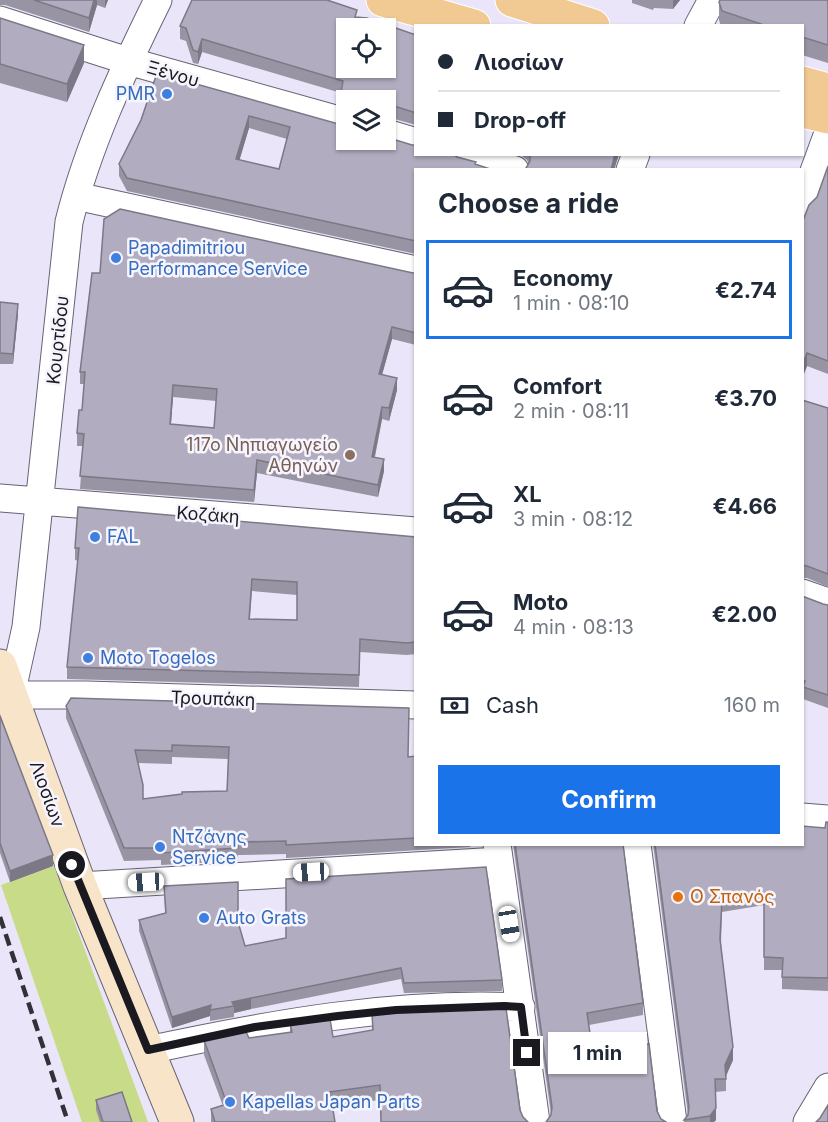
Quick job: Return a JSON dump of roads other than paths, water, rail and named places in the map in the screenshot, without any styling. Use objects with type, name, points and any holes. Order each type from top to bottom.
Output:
[{"type":"main road","points":[[383,0],[467,24]]},
{"type":"main road","points":[[512,0],[587,24]]},
{"type":"main road","points":[[804,84],[828,90]]},
{"type":"main road","points":[[804,111],[828,117]]},
{"type":"main road","name":"Λιοσίων","points":[[6,681],[80,886],[177,1122]]},
{"type":"street","name":"Κουρτίδου","points":[[6,681],[26,627],[69,222],[76,196],[128,61],[158,0]]},
{"type":"street","points":[[699,24],[712,0]]},
{"type":"street","name":"Ξένου","points":[[0,20],[128,61],[336,119]]},
{"type":"street","points":[[804,199],[828,133]]},
{"type":"street","points":[[396,136],[414,141]]},
{"type":"street","points":[[468,156],[507,168]]},
{"type":"street","points":[[76,196],[414,270]]},
{"type":"street","name":"Κοζάκη","points":[[0,498],[414,531]]},
{"type":"street","points":[[804,594],[828,602]]},
{"type":"street","name":"Τρουπάκη","points":[[6,681],[98,695],[414,705]]},
{"type":"street","points":[[804,817],[828,819]]},
{"type":"street","points":[[637,846],[673,1122]]},
{"type":"street","points":[[80,886],[498,853],[536,1122]]},
{"type":"street","points":[[148,1050],[255,1027],[338,1016],[396,1010],[521,1007]]},
{"type":"street","points":[[807,1122],[828,1087]]},
{"type":"railway","points":[[0,917],[68,1122]]},
{"type":"place","name":"PMR","points":[[167,94]]},
{"type":"place","name":"Papadimitriou Performance Service","points":[[116,258]]},
{"type":"place","name":"117ο Νηπιαγωγείο Αθηνών","points":[[350,455]]},
{"type":"place","name":"FAL","points":[[95,537]]},
{"type":"place","name":"Moto Togelos","points":[[88,658]]},
{"type":"place","name":"Ντζάνης Service","points":[[160,847]]},
{"type":"place","name":"Ο Σπανός","points":[[678,897]]},
{"type":"place","name":"Auto Grats","points":[[204,918]]},
{"type":"place","name":"Kapellas Japan Parts","points":[[230,1102]]}]
